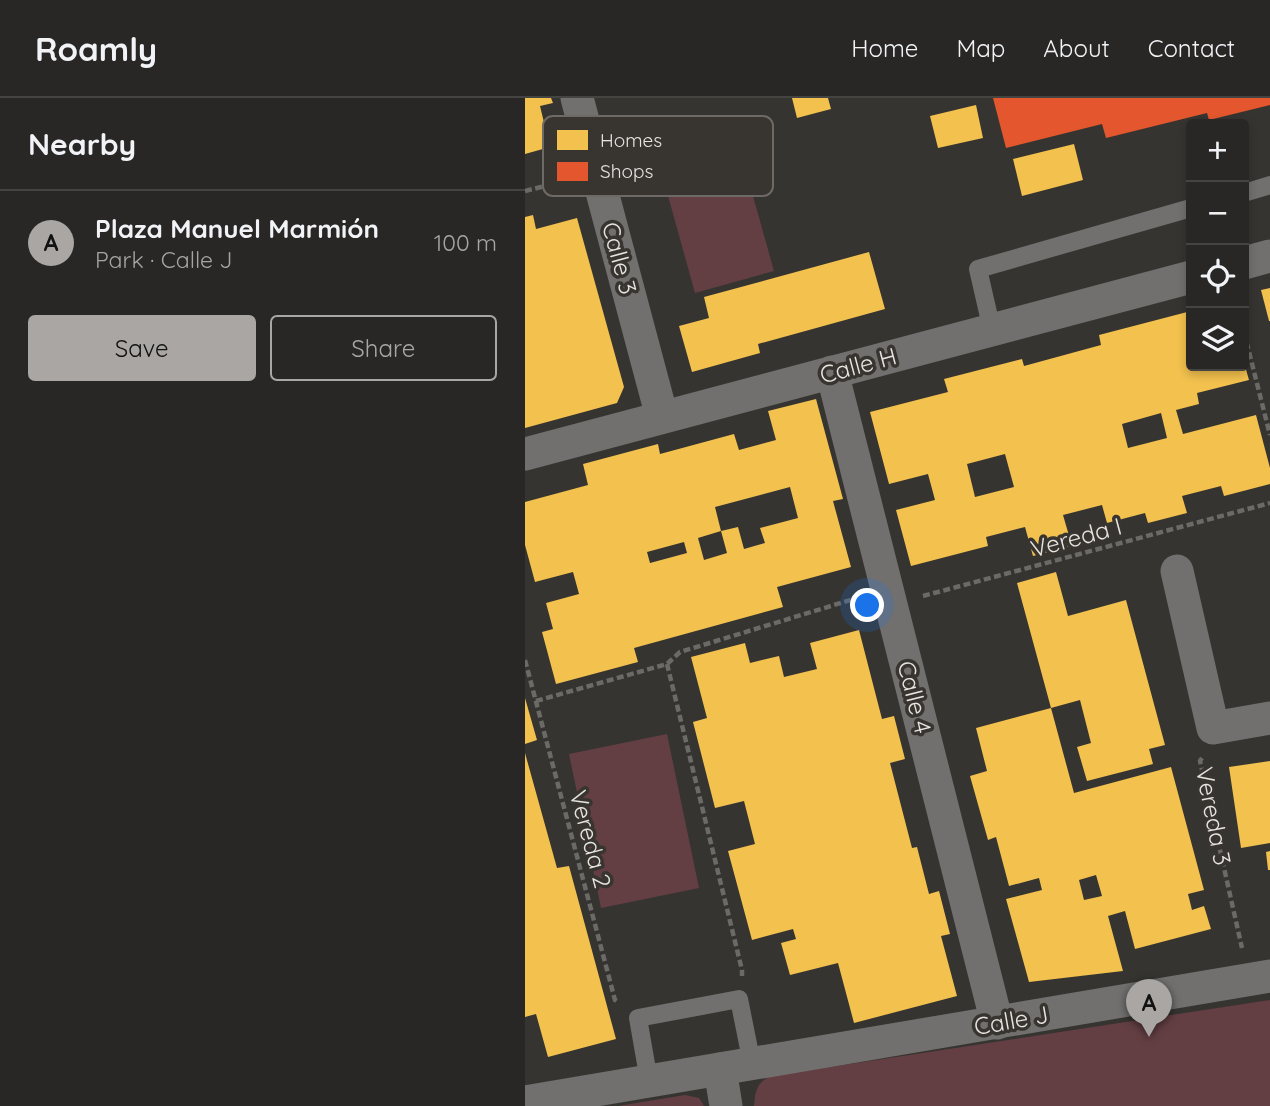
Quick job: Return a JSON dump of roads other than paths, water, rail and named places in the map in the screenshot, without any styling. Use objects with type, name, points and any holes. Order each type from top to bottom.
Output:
[{"type":"street","name":"Calle 3","points":[[577,98],[582,116]]},
{"type":"street","name":"Calle 3","points":[[603,196],[662,417]]},
{"type":"street","points":[[1249,262],[1270,256]]},
{"type":"street","name":"Calle H","points":[[525,454],[1186,278]]},
{"type":"street","name":"Calle 4","points":[[832,372],[997,1023]]},
{"type":"street","points":[[1177,571],[1213,728],[1270,718]]},
{"type":"street","name":"Calle J","points":[[525,1102],[1260,978]]},
{"type":"street","points":[[726,1106],[736,1067]]},
{"type":"lane","points":[[1249,191],[1270,185]]},
{"type":"lane","points":[[992,330],[978,270],[1186,209]]},
{"type":"lane","points":[[649,1081],[638,1018],[739,999],[736,1067]]},
{"type":"place","name":"Plaza Manuel Marmión","points":[[1149,1037]]}]
